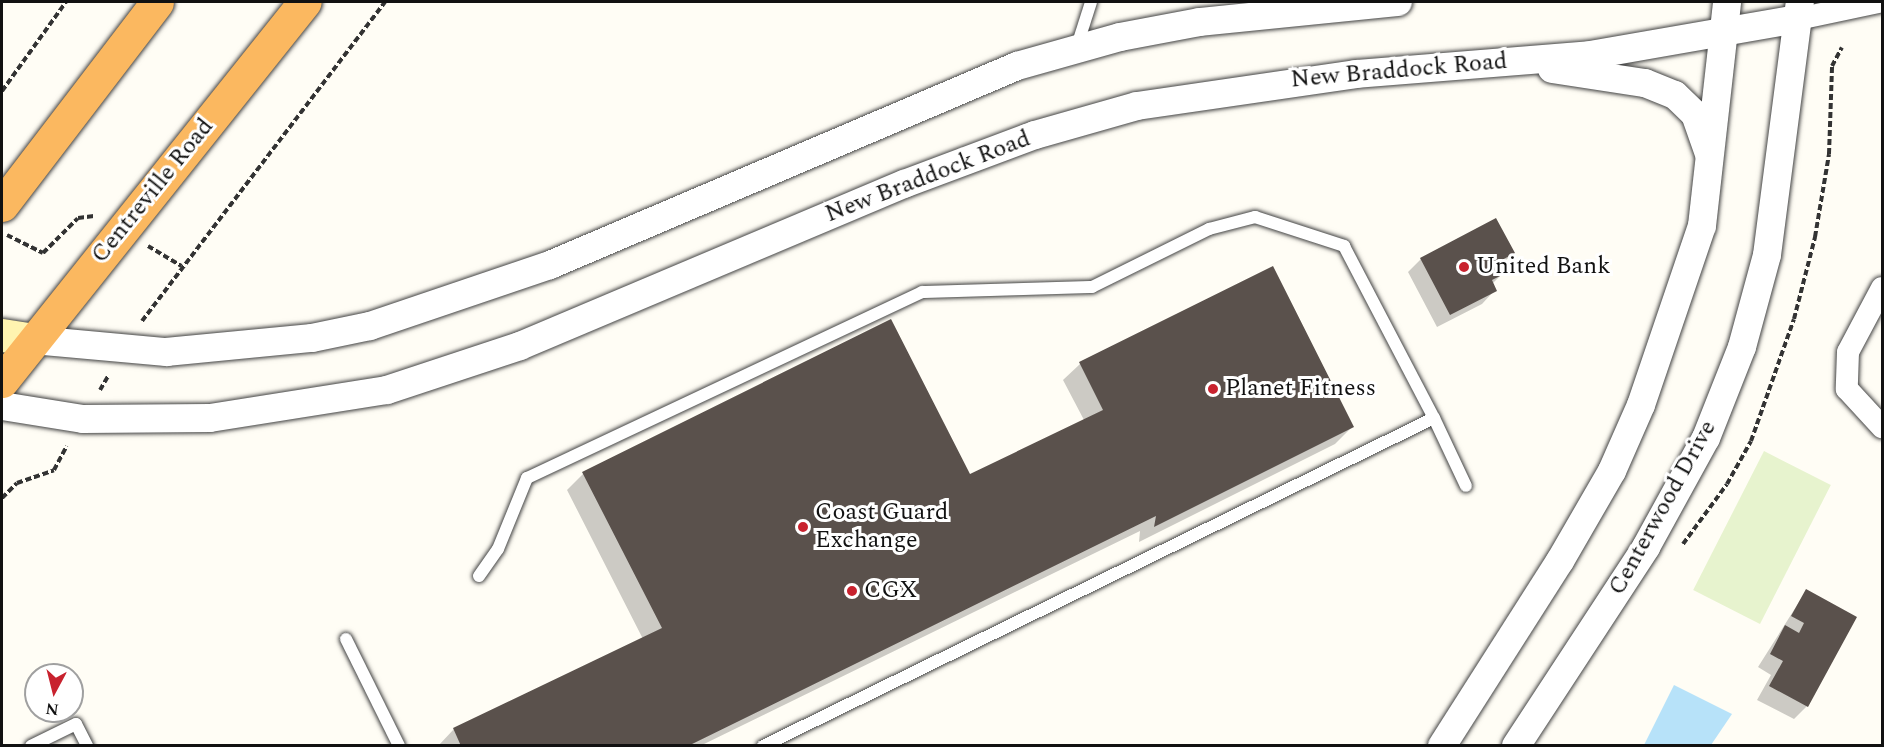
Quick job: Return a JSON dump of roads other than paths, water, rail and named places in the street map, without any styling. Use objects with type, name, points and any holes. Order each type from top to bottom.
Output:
[{"type":"highway","points":[[2,205],[157,2]]},
{"type":"highway","name":"Centreville Road","points":[[2,381],[304,2]]},
{"type":"main road","points":[[2,335],[33,340]]},
{"type":"street","points":[[33,340],[123,351],[225,348],[312,338],[433,308],[550,266],[910,107],[1076,48],[1200,22],[1398,2]]},
{"type":"street","points":[[1442,746],[1612,471],[1677,304],[1702,226],[1711,171],[1727,2]]},
{"type":"street","name":"New Braddock Road","points":[[2,406],[83,419],[210,418],[387,390],[481,362],[1035,135],[1137,106],[1235,88],[1503,61],[1591,55],[1724,34],[1799,10],[1878,2]]},
{"type":"street","name":"Centerwood Drive","points":[[1516,746],[1646,547],[1706,438],[1738,357],[1767,255],[1799,10]]},
{"type":"street","points":[[1503,61],[1664,89],[1695,114],[1711,171]]},
{"type":"street","points":[[1882,288],[1848,352],[1846,389],[1882,427]]},
{"type":"lane","points":[[1076,48],[1091,2]]},
{"type":"lane","points":[[479,576],[498,549],[527,478],[922,292],[1092,287],[1209,229],[1255,217],[1344,246],[1434,418],[1466,486]]},
{"type":"lane","points":[[764,746],[1434,418]]},
{"type":"lane","points":[[346,639],[399,746]]},
{"type":"lane","points":[[31,746],[76,724],[87,746]]},
{"type":"water","points":[[1674,685],[1732,714],[1711,745],[1644,745]]},
{"type":"place","name":"United Bank","points":[[1464,267]]},
{"type":"place","name":"Planet Fitness","points":[[1213,389]]},
{"type":"place","name":"Coast Guard Exchange","points":[[803,527]]},
{"type":"place","name":"CGX","points":[[852,591]]}]
